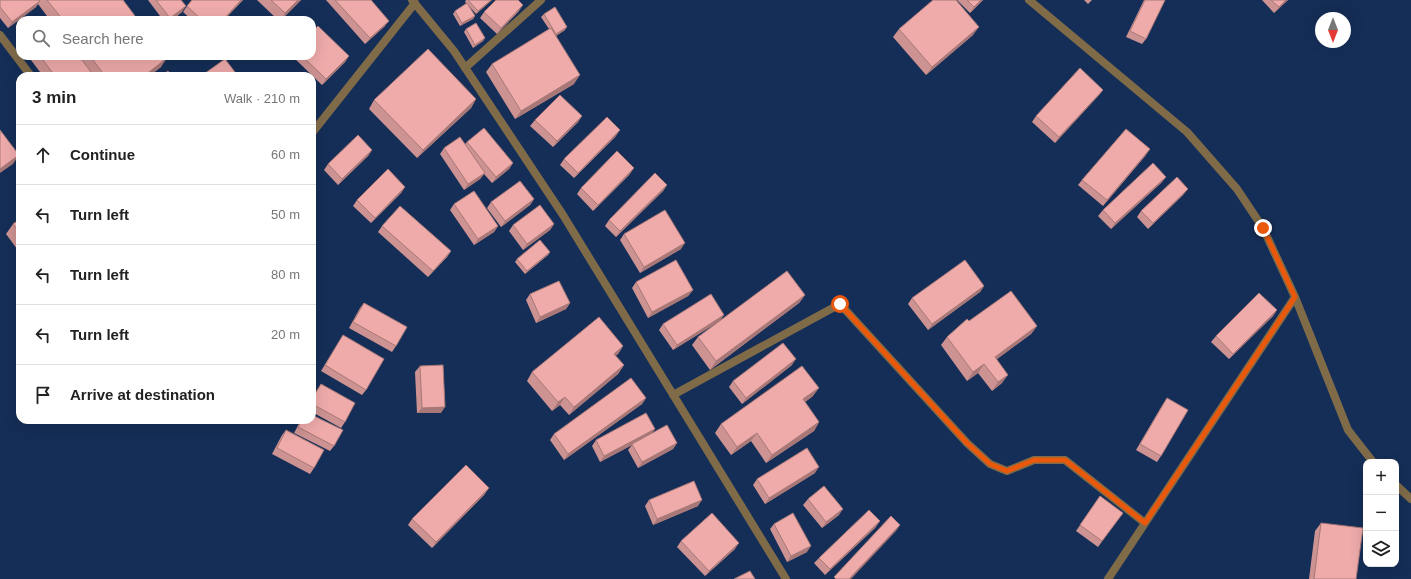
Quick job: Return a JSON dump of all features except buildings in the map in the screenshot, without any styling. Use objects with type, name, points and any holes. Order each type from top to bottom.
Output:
[{"type":"street","points":[[465,68],[541,0]]},
{"type":"street","points":[[1029,0],[1187,132],[1238,189],[1263,228],[1295,297],[1348,430],[1371,459]]},
{"type":"street","points":[[316,128],[414,1],[454,51],[563,215],[786,579]]},
{"type":"street","points":[[0,36],[16,57]]},
{"type":"street","points":[[19,60],[28,72]]},
{"type":"street","points":[[1108,579],[1295,297]]},
{"type":"street","points":[[673,395],[840,304],[967,443],[990,464],[1007,471],[1034,460],[1065,460],[1145,523]]},
{"type":"street","points":[[1399,488],[1411,499]]},
{"type":"route","points":[[840,304],[967,443],[990,464],[1007,471],[1034,460],[1065,460],[1145,523],[1295,297],[1263,228]]}]
